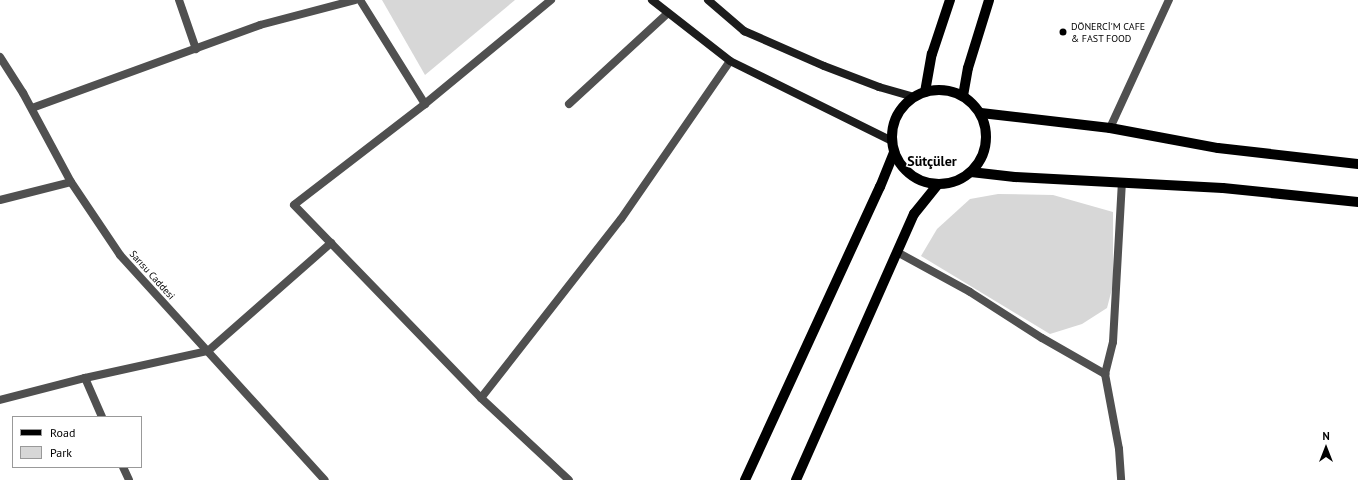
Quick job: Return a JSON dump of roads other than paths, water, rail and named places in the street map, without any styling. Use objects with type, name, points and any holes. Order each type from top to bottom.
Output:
[{"type":"main road","points":[[652,0],[730,61],[892,141]]},
{"type":"main road","points":[[708,0],[744,31],[824,66],[880,87],[914,97]]},
{"type":"main road","points":[[925,92],[932,54],[950,0]]},
{"type":"main road","points":[[963,96],[968,68],[989,0]]},
{"type":"main road","points":[[938,89],[951,91],[963,96],[973,103],[981,113],[985,125],[986,144],[979,163],[971,172],[960,180],[938,184],[916,178],[899,163],[894,152],[892,128],[896,116],[904,105],[914,97],[925,92],[938,89]]},
{"type":"main road","points":[[981,113],[1110,128],[1218,148],[1358,164]]},
{"type":"main road","points":[[745,480],[880,187],[894,152]]},
{"type":"main road","points":[[971,172],[1014,177],[1223,188],[1358,202]]},
{"type":"main road","points":[[796,480],[914,214],[938,184]]},
{"type":"street","points":[[179,0],[196,49]]},
{"type":"street","points":[[32,108],[260,25],[355,0]]},
{"type":"street","points":[[360,0],[425,104]]},
{"type":"street","points":[[551,0],[425,104],[294,205],[481,398],[569,480]]},
{"type":"street","points":[[1110,128],[1169,0]]},
{"type":"street","points":[[569,104],[668,13]]},
{"type":"street","name":"Sarısu Caddesi","points":[[0,57],[32,108],[71,182],[120,255],[325,480]]},
{"type":"street","points":[[481,398],[621,218],[730,61]]},
{"type":"street","points":[[0,200],[71,182]]},
{"type":"street","points":[[1121,480],[1119,449],[1105,374],[1113,342],[1122,183]]},
{"type":"street","points":[[0,400],[85,378],[208,351],[331,243]]},
{"type":"street","points":[[897,252],[970,292],[1042,338],[1105,374]]},
{"type":"street","points":[[85,378],[102,416]]},
{"type":"street","points":[[123,468],[129,480]]},
{"type":"place","name":"DÖNERCİ'M CAFE & FAST FOOD","points":[[1063,32]]},
{"type":"district","name":"Sütçüler","points":[[932,161]]}]
